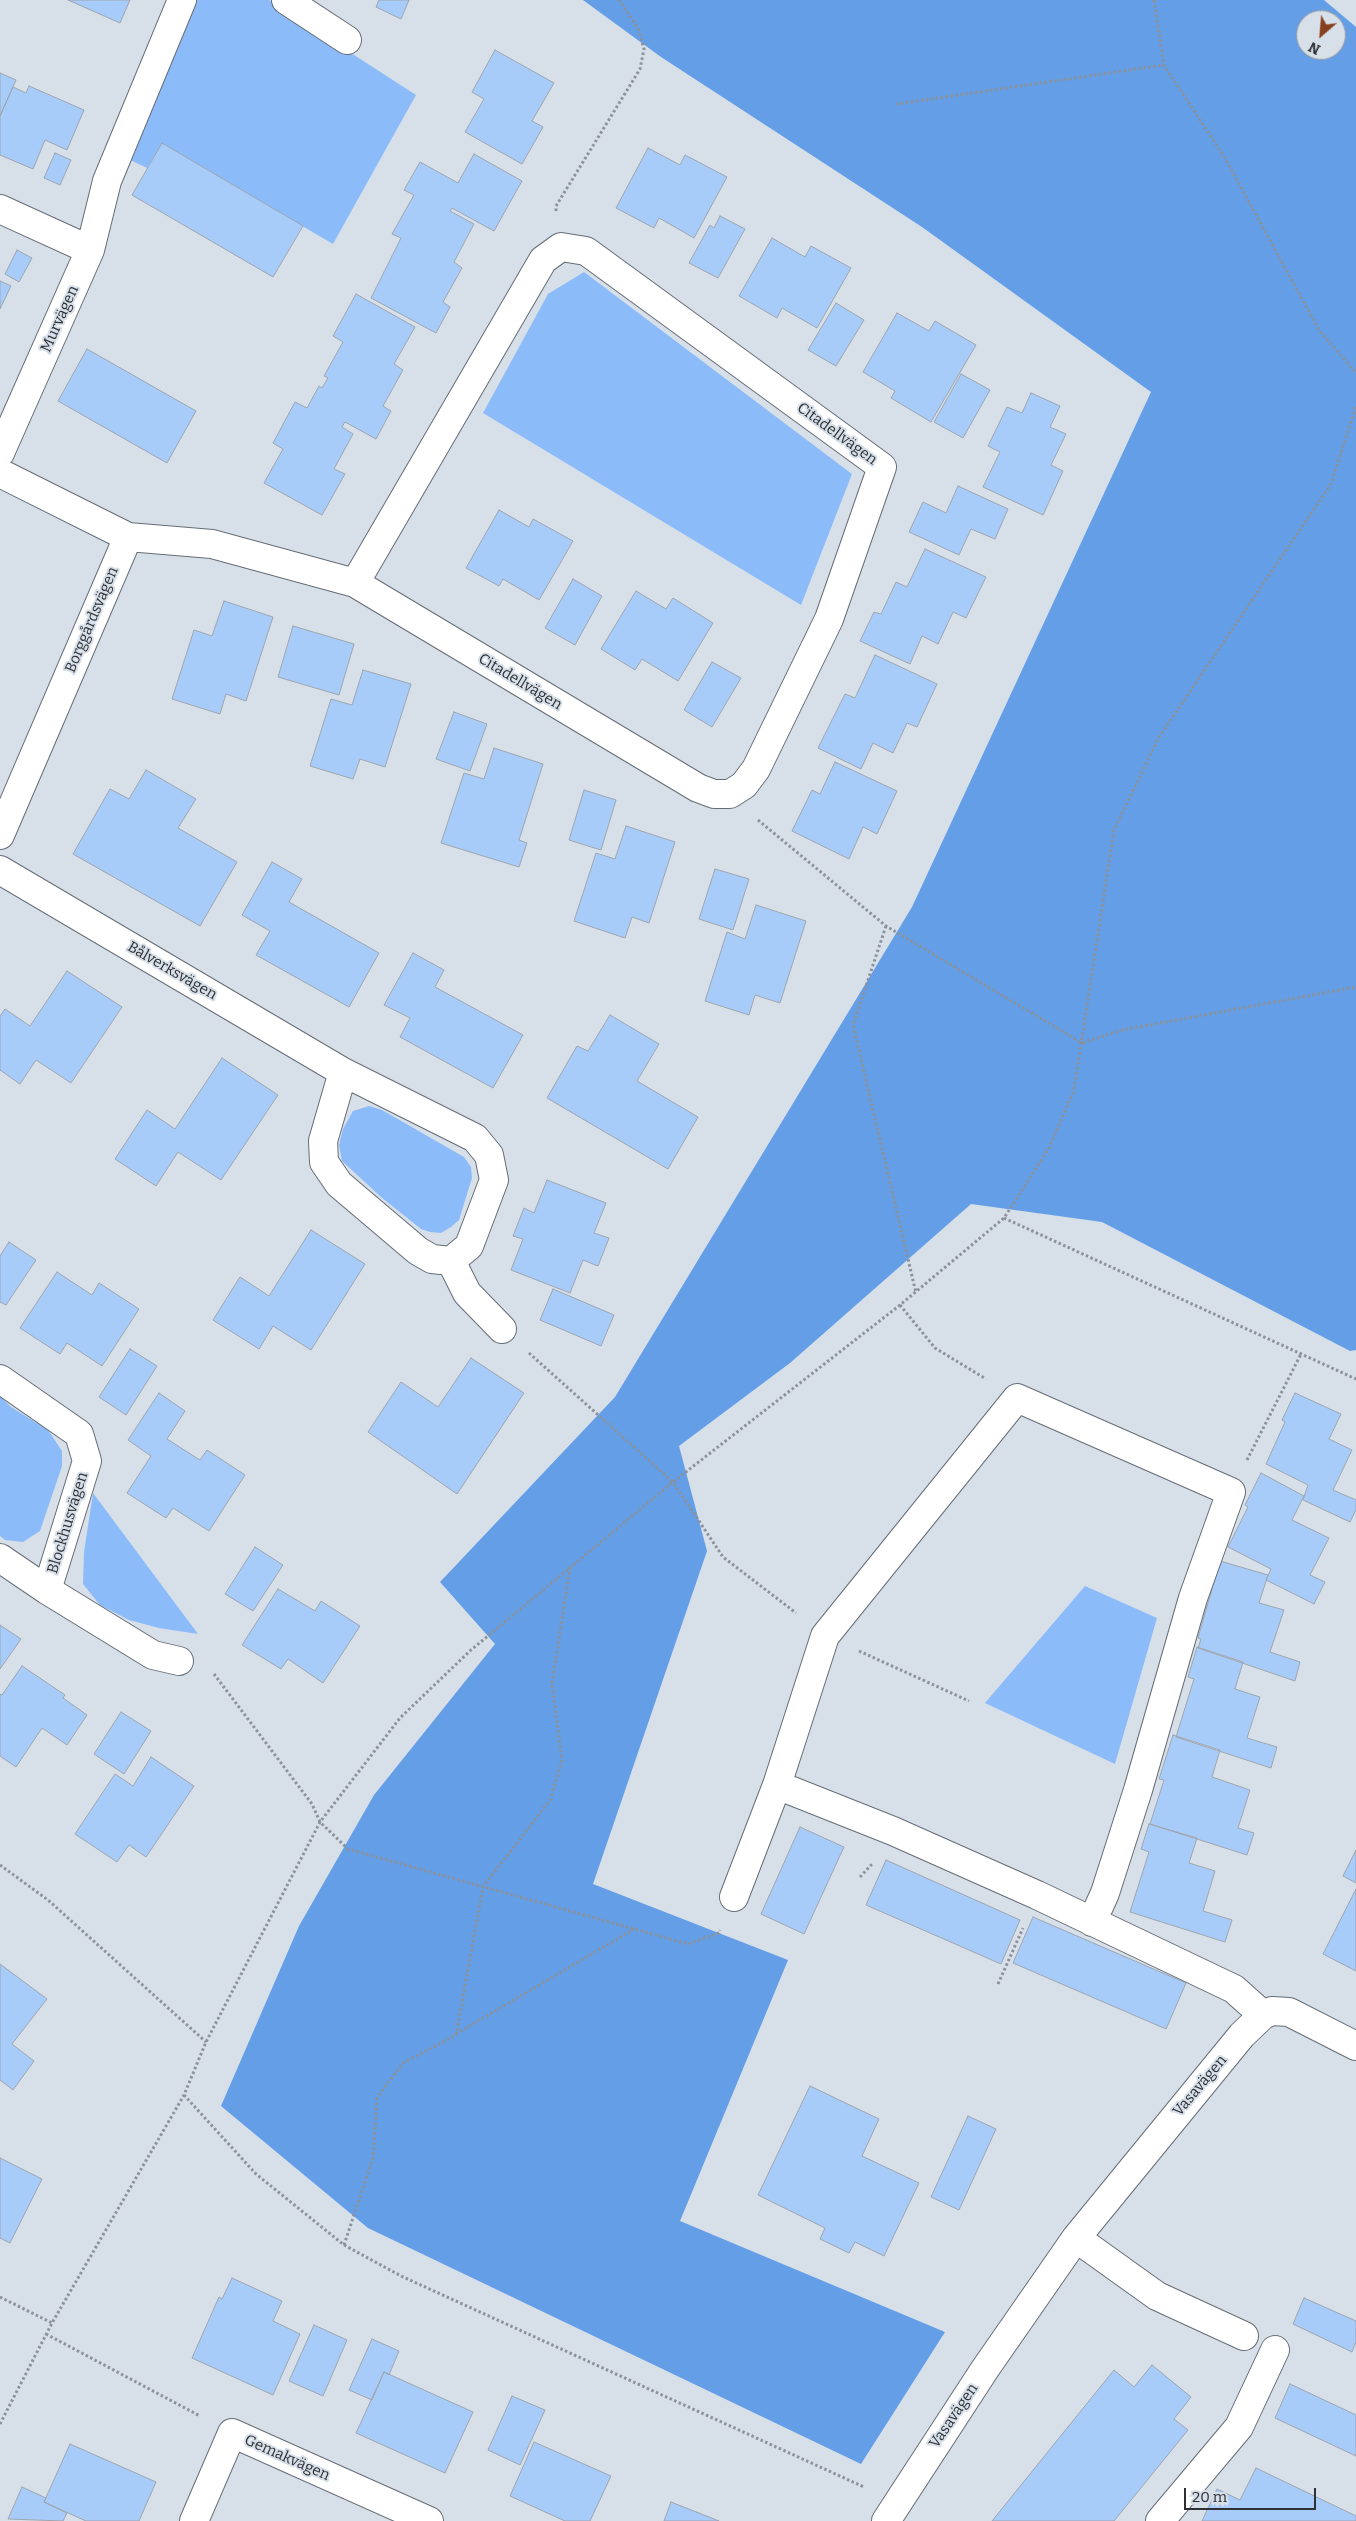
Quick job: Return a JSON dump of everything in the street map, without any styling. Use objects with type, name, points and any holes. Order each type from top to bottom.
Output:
[{"type":"street","name":"Murvägen","points":[[0,453],[90,250],[107,181],[182,0]]},
{"type":"street","points":[[286,0],[347,40]]},
{"type":"street","points":[[0,209],[90,250]]},
{"type":"street","points":[[355,583],[543,260],[561,247]]},
{"type":"street","name":"Citadellvägen","points":[[128,537],[212,544],[355,583],[698,788],[714,794],[730,794],[744,785],[756,769],[829,619],[882,467],[586,251],[561,247]]},
{"type":"street","points":[[0,473],[128,537]]},
{"type":"street","name":"Borggårdsvägen","points":[[0,835],[128,537]]},
{"type":"street","name":"Bålverksvägen","points":[[0,870],[343,1072],[475,1138],[489,1155],[494,1180],[469,1246],[451,1261]]},
{"type":"street","points":[[343,1072],[323,1141],[324,1162],[339,1184],[418,1251],[432,1259],[451,1261],[467,1293],[502,1329]]},
{"type":"street","name":"Blockhusvägen","points":[[0,1379],[79,1434],[87,1461],[47,1590]]},
{"type":"street","points":[[734,1898],[777,1785],[826,1636],[1017,1398],[1231,1492],[1193,1598],[1138,1790],[1105,1893],[1092,1922]]},
{"type":"street","name":"Blockhusvägen","points":[[0,1558],[47,1590],[153,1654],[179,1661]]},
{"type":"street","points":[[777,1785],[892,1831],[1037,1895],[1234,1989],[1263,2016],[1272,2011],[1289,2012],[1356,2046]]},
{"type":"street","name":"Vasavägen","points":[[891,2512],[1076,2238],[1201,2084],[1263,2016]]},
{"type":"street","points":[[1076,2238],[1157,2296],[1244,2336]]},
{"type":"street","points":[[1160,2521],[1239,2427],[1275,2350]]},
{"type":"street","name":"Gemakvägen","points":[[194,2521],[232,2433],[430,2521]]},
{"type":"path","points":[[561,247],[556,206],[640,69],[644,49],[638,28],[618,0]]},
{"type":"path","points":[[1154,0],[1164,65],[1225,158],[1319,330],[1356,373]]},
{"type":"path","points":[[896,104],[1164,65]]},
{"type":"path","points":[[0,2424],[52,2323],[184,2094],[206,2042],[320,1822],[400,1718],[471,1650],[570,1568],[674,1482],[916,1293],[1004,1218],[1049,1148],[1074,1090],[1114,830],[1158,737],[1331,484],[1356,406]]},
{"type":"path","points":[[730,794],[886,926],[1082,1043],[1122,1030],[1356,987]]},
{"type":"path","points":[[886,926],[853,1025],[916,1293]]},
{"type":"path","points":[[1004,1218],[1356,1379]]},
{"type":"path","points":[[900,1305],[935,1348],[1017,1398]]},
{"type":"path","points":[[502,1329],[674,1482],[723,1557]]},
{"type":"path","points":[[1231,1492],[1302,1354]]},
{"type":"path","points":[[456,2035],[483,1887],[550,1800],[562,1761],[552,1683],[570,1568]]},
{"type":"path","points":[[179,1661],[212,1671],[312,1804],[320,1822],[348,1849],[688,1944],[719,1933],[734,1898]]},
{"type":"path","points":[[0,1865],[48,1900],[206,2042]]},
{"type":"path","points":[[998,1984],[1037,1895]]},
{"type":"path","points":[[344,2246],[373,2158],[377,2098],[403,2063],[456,2035],[634,1929]]},
{"type":"path","points":[[184,2094],[256,2174],[344,2246],[401,2276],[891,2512]]},
{"type":"path","points":[[0,2296],[52,2323]]},
{"type":"path","points":[[46,2334],[232,2433]]},
{"type":"shaded area","points":[[191,0],[269,0],[416,95],[333,244],[162,144],[147,168],[124,157]]},
{"type":"shaded area","points":[[583,0],[1324,0],[1336,10],[1296,10],[1296,60],[1346,60],[1346,19],[1356,27],[1356,1350],[1350,1351],[1102,1222],[971,1204],[790,1363],[679,1446],[707,1551],[593,1884],[788,1960],[680,2221],[945,2332],[861,2464],[368,2228],[221,2106],[299,1926],[374,1795],[495,1644],[440,1582],[615,1397],[912,907],[1151,392],[922,227],[661,57]]},
{"type":"shaded area","points":[[584,272],[852,474],[801,605],[483,413],[548,294]]},
{"type":"shaded area","points":[[369,1106],[382,1110],[464,1157],[471,1167],[472,1178],[459,1220],[451,1227],[441,1233],[421,1229],[381,1197],[342,1161],[339,1145],[343,1129],[353,1111]]},
{"type":"shaded area","points":[[0,1396],[11,1407],[48,1430],[62,1451],[62,1466],[40,1531],[23,1542],[5,1540],[0,1536]]},
{"type":"shaded area","points":[[93,1493],[198,1634],[159,1628],[129,1620],[100,1605],[83,1584],[84,1552]]},
{"type":"shaded area","points":[[1085,1586],[1157,1618],[1115,1764],[985,1703]]},
{"type":"building","points":[[68,0],[130,0],[120,23]]},
{"type":"building","points":[[379,0],[409,0],[401,19],[376,7]]},
{"type":"building","points":[[495,50],[554,83],[532,121],[543,127],[522,164],[465,132],[484,99],[472,92]]},
{"type":"building","points":[[0,73],[16,80],[0,116]]},
{"type":"building","points":[[29,86],[84,110],[67,150],[45,140],[33,169],[0,155],[0,116],[13,87],[26,93]]},
{"type":"building","points":[[162,143],[303,226],[273,277],[132,195]]},
{"type":"building","points":[[648,148],[680,165],[685,155],[727,177],[694,238],[659,218],[654,228],[616,208]]},
{"type":"building","points":[[55,153],[71,160],[60,185],[44,178]]},
{"type":"building","points":[[474,154],[522,181],[494,231],[452,208],[450,211],[474,224],[454,262],[462,268],[443,302],[450,307],[436,333],[371,298],[401,238],[392,234],[414,195],[404,190],[420,162],[458,183]]},
{"type":"building","points":[[720,216],[745,229],[718,278],[689,263],[710,225],[714,228]]},
{"type":"building","points":[[772,238],[805,257],[811,246],[851,268],[817,328],[782,308],[777,318],[739,296]]},
{"type":"building","points":[[17,250],[32,258],[19,282],[5,274]]},
{"type":"building","points":[[0,281],[11,286],[0,309]]},
{"type":"building","points":[[356,294],[415,327],[394,364],[403,370],[383,406],[391,411],[376,439],[345,422],[342,427],[353,434],[334,469],[345,474],[322,515],[264,483],[283,449],[273,443],[295,402],[307,408],[319,386],[322,388],[328,378],[324,376],[343,342],[333,336]]},
{"type":"building","points":[[836,303],[864,320],[836,366],[808,350]]},
{"type":"building","points":[[897,313],[929,331],[935,321],[976,345],[931,422],[891,398],[895,391],[863,372]]},
{"type":"building","points":[[87,349],[196,411],[167,463],[58,401]]},
{"type":"building","points":[[961,374],[990,390],[963,438],[934,422]]},
{"type":"building","points":[[1031,393],[1060,406],[1050,427],[1066,434],[1051,465],[1063,471],[1043,515],[983,487],[1000,452],[988,446],[1007,407],[1022,413]]},
{"type":"building","points":[[958,486],[1008,509],[995,539],[971,529],[959,555],[909,532],[923,502],[946,513]]},
{"type":"building","points":[[499,510],[529,527],[533,519],[573,541],[539,600],[503,579],[499,586],[466,568]]},
{"type":"building","points":[[925,549],[986,577],[966,618],[953,612],[938,644],[922,636],[910,664],[860,641],[874,612],[881,614],[896,582],[907,587]]},
{"type":"building","points":[[573,579],[602,596],[575,645],[545,628]]},
{"type":"building","points":[[636,591],[666,609],[673,598],[713,623],[678,681],[642,659],[635,670],[601,649]]},
{"type":"building","points":[[224,601],[273,617],[246,701],[226,694],[220,714],[172,699],[194,630],[212,636]]},
{"type":"building","points":[[293,626],[354,644],[339,695],[278,677]]},
{"type":"building","points":[[875,655],[937,684],[917,727],[907,723],[893,753],[873,743],[861,769],[818,748],[845,694],[855,698]]},
{"type":"building","points":[[712,662],[741,678],[712,727],[684,710]]},
{"type":"building","points":[[363,670],[411,684],[385,767],[360,759],[353,779],[310,766],[331,699],[352,705]]},
{"type":"building","points":[[454,712],[487,724],[470,771],[436,759]]},
{"type":"building","points":[[494,748],[543,764],[519,840],[527,843],[519,867],[441,843],[464,773],[484,779]]},
{"type":"building","points":[[835,762],[897,791],[877,834],[863,827],[849,859],[792,831],[812,790],[820,794]]},
{"type":"building","points":[[146,770],[196,799],[178,828],[237,862],[200,926],[73,854],[110,789],[129,799]]},
{"type":"building","points":[[584,790],[616,800],[601,850],[569,840]]},
{"type":"building","points":[[626,826],[675,842],[649,923],[632,917],[625,938],[574,921],[596,853],[615,859]]},
{"type":"building","points":[[272,862],[302,879],[289,902],[379,953],[349,1007],[256,955],[270,931],[242,915]]},
{"type":"building","points":[[715,869],[749,879],[733,930],[699,919]]},
{"type":"building","points":[[756,905],[806,921],[780,1003],[755,995],[749,1015],[705,1001],[727,932],[745,939]]},
{"type":"building","points":[[413,953],[444,970],[435,987],[523,1035],[493,1088],[400,1037],[410,1018],[384,1005]]},
{"type":"building","points":[[67,971],[122,1007],[71,1083],[36,1060],[20,1084],[0,1070],[0,1016],[5,1009],[30,1026]]},
{"type":"building","points":[[610,1015],[659,1044],[637,1081],[698,1117],[668,1169],[547,1098],[577,1046],[588,1051]]},
{"type":"building","points":[[222,1058],[278,1095],[221,1180],[178,1152],[156,1186],[115,1159],[147,1110],[175,1129]]},
{"type":"building","points":[[547,1180],[606,1203],[594,1233],[609,1238],[598,1266],[583,1260],[570,1293],[511,1270],[523,1239],[513,1236],[524,1208],[534,1213]]},
{"type":"building","points":[[311,1230],[365,1264],[311,1350],[273,1326],[259,1349],[213,1320],[240,1277],[269,1296]]},
{"type":"building","points":[[9,1242],[36,1260],[6,1305],[0,1302],[0,1256]]},
{"type":"building","points":[[57,1272],[92,1295],[99,1283],[139,1309],[102,1366],[67,1343],[60,1354],[20,1328]]},
{"type":"building","points":[[553,1289],[614,1315],[601,1346],[540,1320]]},
{"type":"building","points":[[130,1349],[157,1366],[126,1415],[99,1397]]},
{"type":"building","points":[[471,1358],[524,1393],[457,1494],[368,1432],[401,1382],[438,1407]]},
{"type":"building","points":[[159,1393],[185,1411],[167,1439],[200,1460],[207,1450],[245,1475],[209,1531],[173,1508],[166,1518],[127,1493],[151,1456],[128,1440]]},
{"type":"building","points":[[1295,1393],[1341,1414],[1329,1439],[1352,1450],[1333,1490],[1356,1500],[1356,1510],[1350,1522],[1303,1500],[1308,1485],[1266,1464],[1285,1422],[1282,1420]]},
{"type":"building","points":[[1261,1473],[1304,1496],[1292,1520],[1329,1538],[1310,1575],[1325,1582],[1314,1604],[1266,1580],[1271,1569],[1228,1547],[1248,1507],[1245,1505]]},
{"type":"building","points":[[255,1547],[283,1565],[253,1611],[225,1594]]},
{"type":"building","points":[[1220,1561],[1268,1575],[1259,1603],[1284,1610],[1270,1652],[1300,1662],[1295,1681],[1198,1648],[1201,1639],[1198,1638]]},
{"type":"building","points":[[278,1589],[315,1611],[321,1601],[360,1626],[323,1683],[288,1659],[281,1669],[242,1645]]},
{"type":"building","points":[[0,1625],[21,1639],[0,1669]]},
{"type":"building","points":[[1197,1647],[1243,1662],[1235,1689],[1260,1697],[1247,1738],[1277,1747],[1271,1768],[1176,1737],[1194,1679],[1188,1677]]},
{"type":"building","points":[[22,1666],[65,1695],[63,1698],[87,1715],[67,1745],[42,1728],[16,1767],[0,1756],[0,1694],[2,1695]]},
{"type":"building","points":[[121,1712],[151,1731],[124,1774],[94,1754]]},
{"type":"building","points":[[1173,1735],[1220,1750],[1212,1777],[1250,1790],[1238,1828],[1254,1833],[1247,1855],[1150,1824],[1164,1780],[1159,1779]]},
{"type":"building","points":[[151,1757],[194,1786],[146,1857],[129,1845],[117,1862],[75,1834],[115,1774],[133,1786]]},
{"type":"building","points":[[1149,1824],[1197,1838],[1189,1863],[1215,1871],[1203,1911],[1232,1920],[1225,1942],[1130,1912],[1149,1852],[1141,1849]]},
{"type":"building","points":[[800,1827],[844,1847],[804,1934],[761,1914]]},
{"type":"building","points":[[1356,1850],[1356,1883],[1343,1876]]},
{"type":"building","points":[[886,1860],[1020,1920],[1001,1964],[866,1905]]},
{"type":"building","points":[[1356,1889],[1356,1971],[1323,1954]]},
{"type":"building","points":[[1033,1917],[1186,1983],[1166,2029],[1013,1963]]},
{"type":"building","points":[[0,1964],[47,1999],[12,2044],[34,2061],[13,2090],[0,2080]]},
{"type":"building","points":[[810,2086],[879,2119],[862,2156],[919,2183],[884,2256],[855,2242],[849,2253],[820,2239],[825,2228],[758,2195]]},
{"type":"building","points":[[968,2116],[996,2129],[959,2210],[931,2197]]},
{"type":"building","points":[[0,2158],[42,2179],[10,2243],[0,2238]]},
{"type":"building","points":[[232,2278],[282,2301],[273,2321],[300,2334],[273,2395],[192,2358],[219,2297],[222,2299]]},
{"type":"building","points":[[1304,2298],[1356,2321],[1356,2342],[1352,2352],[1293,2324]]},
{"type":"building","points":[[314,2325],[347,2340],[323,2396],[289,2381]]},
{"type":"building","points":[[372,2339],[399,2351],[389,2375],[384,2372],[372,2400],[349,2390]]},
{"type":"building","points":[[1152,2365],[1191,2397],[1174,2419],[1188,2430],[1114,2521],[992,2521],[1114,2370],[1134,2387]]},
{"type":"building","points":[[384,2372],[473,2412],[445,2473],[356,2433]]},
{"type":"building","points":[[1290,2384],[1356,2415],[1356,2456],[1275,2418]]},
{"type":"building","points":[[512,2396],[545,2410],[520,2465],[488,2450]]},
{"type":"building","points":[[534,2442],[611,2476],[590,2521],[565,2521],[510,2496]]},
{"type":"building","points":[[70,2444],[156,2482],[139,2521],[86,2521],[44,2502]]},
{"type":"building","points":[[1256,2468],[1356,2516],[1356,2521],[1202,2521],[1217,2489],[1240,2500]]},
{"type":"building","points":[[22,2487],[46,2498],[44,2502],[67,2513],[63,2521],[8,2519]]},
{"type":"building","points":[[671,2502],[719,2521],[664,2521]]}]
